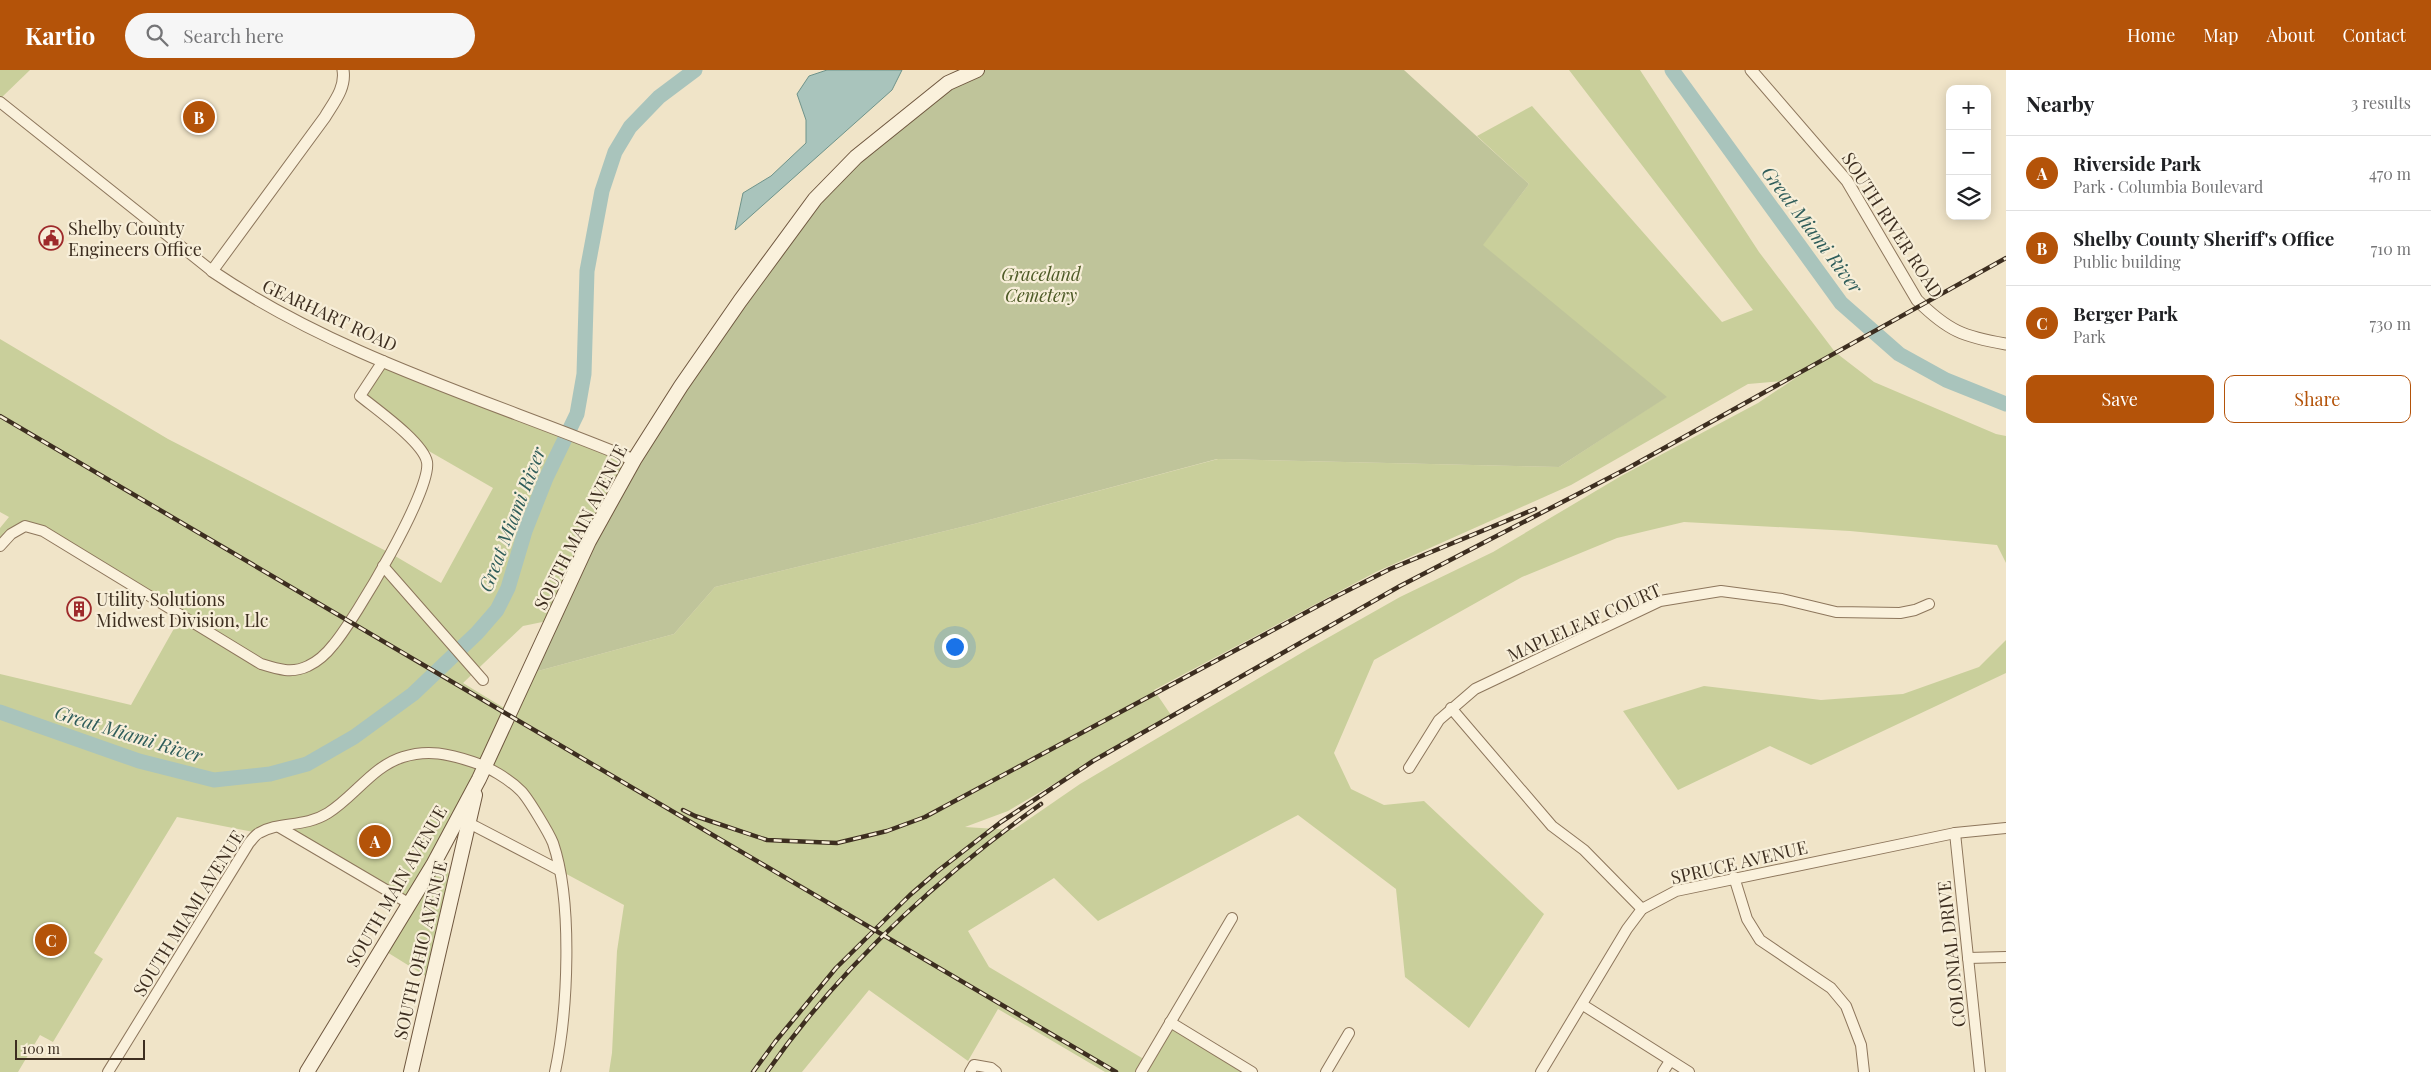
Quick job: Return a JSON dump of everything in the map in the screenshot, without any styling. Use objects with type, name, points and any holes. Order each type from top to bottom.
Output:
[{"type":"main road","name":"SOUTH MAIN AVENUE","points":[[307,1072],[410,904],[464,821],[482,772],[589,541],[634,460],[681,386],[740,300],[815,199],[856,157],[948,83],[977,70]]},
{"type":"main road","name":"SOUTH OHIO AVENUE","points":[[411,1072],[464,821]]},
{"type":"street","points":[[212,271],[325,117],[344,82],[343,70]]},
{"type":"street","name":"SOUTH RIVER ROAD","points":[[1751,70],[1848,181],[1917,300],[1932,315],[1963,335],[2006,344]]},
{"type":"street","name":"GEARHART ROAD","points":[[0,102],[212,271],[250,297],[291,320],[383,361],[634,460]]},
{"type":"street","points":[[0,546],[11,534],[25,526],[43,531],[261,664],[278,670],[293,671],[307,666],[321,658],[335,644],[384,566],[419,495],[427,473],[427,461],[418,446],[360,396],[383,361]]},
{"type":"street","points":[[384,566],[483,680]]},
{"type":"street","name":"MAPLELEAF COURT","points":[[1409,768],[1439,720],[1475,689],[1660,601],[1721,591],[1782,599],[1836,612],[1900,612],[1915,610],[1929,604]]},
{"type":"street","points":[[1451,708],[1552,826],[1584,850],[1642,909]]},
{"type":"street","name":"SOUTH MIAMI AVENUE","points":[[108,1072],[248,843],[259,833],[279,826],[308,823],[326,814],[344,802],[378,770],[400,757],[419,752],[446,753],[521,791],[552,842],[559,870],[567,934],[561,1043],[555,1072]]},
{"type":"street","points":[[464,821],[559,870]]},
{"type":"street","points":[[279,826],[410,904]]},
{"type":"street","name":"SPRUCE AVENUE","points":[[1541,1072],[1627,929],[1642,909],[1676,891],[1734,877],[1955,833],[2006,828]]},
{"type":"street","name":"COLONIAL DRIVE","points":[[1955,833],[1980,1072]]},
{"type":"street","points":[[1734,877],[1747,919],[1760,940],[1831,988],[1846,1006],[1861,1045],[1864,1072]]},
{"type":"street","points":[[1142,1070],[1232,918]]},
{"type":"street","points":[[1968,958],[2006,957]]},
{"type":"street","points":[[1583,1005],[1689,1072]]},
{"type":"street","points":[[1170,1022],[1252,1072]]},
{"type":"street","points":[[1326,1072],[1348,1033]]},
{"type":"street","points":[[1663,1072],[1670,1060]]},
{"type":"street","points":[[972,1068],[991,1068],[996,1072]]},
{"type":"green space","points":[[0,70],[30,70],[0,99]]},
{"type":"green space","name":"Graceland Cemetery","points":[[977,70],[1404,70],[1529,184],[1483,245],[1667,397],[1559,467],[1217,459],[974,524],[715,587],[674,634],[527,674],[587,546],[740,301],[856,157]]},
{"type":"green space","points":[[1569,70],[1640,70],[1759,252],[1835,352],[1874,382],[1996,434],[2006,436],[2006,563],[1997,545],[1850,531],[1684,522],[1617,538],[1522,577],[1374,660],[1334,753],[1351,789],[1384,805],[1424,801],[1544,914],[1469,1028],[1405,977],[1396,889],[1298,815],[1098,921],[1054,878],[968,931],[989,967],[1147,1061],[1170,1022],[1252,1072],[1105,1072],[998,1009],[968,1061],[869,990],[802,1072],[609,1072],[612,1053],[617,951],[624,905],[559,870],[552,842],[521,791],[485,766],[433,865],[442,864],[446,867],[450,877],[441,910],[444,931],[432,980],[382,949],[410,904],[279,827],[259,833],[177,817],[94,953],[103,959],[53,1042],[40,1035],[18,1072],[0,1072],[0,674],[131,705],[181,616],[43,531],[25,526],[0,546],[0,528],[9,517],[0,512],[0,339],[168,439],[390,553],[441,583],[493,488],[427,450],[416,438],[369,400],[364,393],[383,361],[634,460],[552,620],[523,626],[463,683],[509,711],[527,674],[674,634],[715,587],[974,524],[1218,459],[1559,467],[1666,397],[1482,245],[1529,184],[1477,136],[1532,106],[1722,322],[1753,310]],"holes":[[[1827,357],[1758,403],[1621,476],[1493,552],[1400,597],[1308,649],[1080,784],[1013,830],[965,827],[1008,811],[1171,715],[1154,690],[1376,572],[1571,485],[1748,384],[1783,381]]]},
{"type":"green space","points":[[2006,640],[2006,673],[1811,765],[1770,746],[1678,790],[1623,711],[1704,686],[1821,700],[1903,694],[1979,667]]},
{"type":"water","points":[[827,70],[902,70],[892,90],[735,230],[743,193],[771,176],[806,143],[806,120],[797,94],[809,76]]},
{"type":"waterway","name":"Great Miami River","points":[[0,712],[139,761],[214,780],[270,774],[307,764],[354,737],[413,694],[477,633],[497,610],[508,588],[525,531],[546,478],[577,414],[584,374],[587,271],[602,191],[615,152],[630,127],[659,97],[695,70]]},
{"type":"waterway","name":"Great Miami River","points":[[1672,70],[1841,303],[1899,354],[1946,380],[2006,404]]},
{"type":"railway","points":[[753,1072],[775,1042],[836,968],[910,895],[1001,822],[1093,761],[1400,586],[1630,467],[2006,258]]},
{"type":"railway","points":[[0,416],[1116,1072]]},
{"type":"railway","points":[[683,810],[695,816],[767,840],[837,843],[887,831],[925,817],[1390,569],[1535,509]]},
{"type":"railway","points":[[767,1072],[826,996],[892,926],[964,863],[1041,804]]},
{"type":"place","name":"Shelby County Sheriff's Office","points":[[199,117]]},
{"type":"place","name":"Shelby County Engineers Office","points":[[51,238]]},
{"type":"place","name":"Utility Solutions Midwest Division, Llc","points":[[79,609]]},
{"type":"place","name":"Riverside Park","points":[[375,841]]},
{"type":"place","name":"Berger Park","points":[[51,940]]}]
